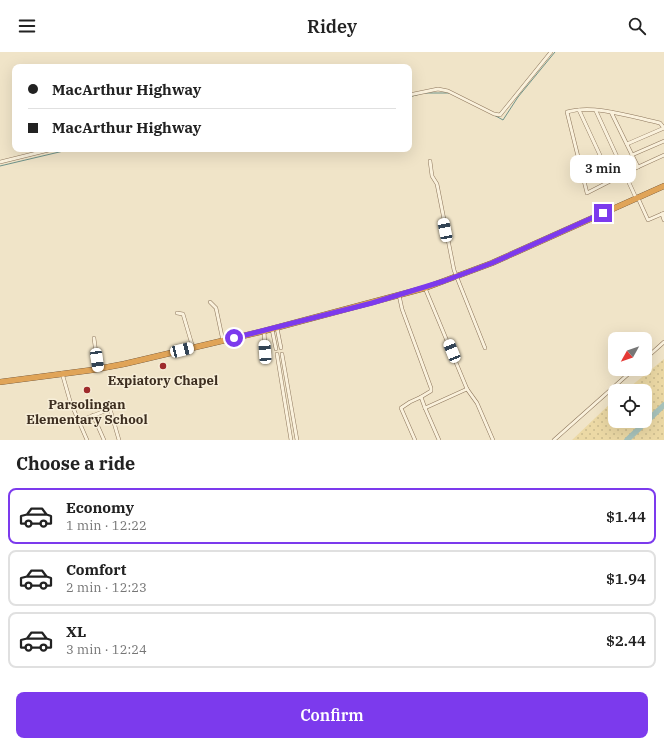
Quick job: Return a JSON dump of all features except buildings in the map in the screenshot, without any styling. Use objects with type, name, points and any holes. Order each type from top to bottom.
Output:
[{"type":"highway","points":[[0,382],[98,369],[193,348],[264,331],[425,288],[457,277],[664,186]]},
{"type":"street","points":[[412,94],[438,89],[448,91],[494,114],[500,115],[551,52]]},
{"type":"street","points":[[579,110],[612,182]]},
{"type":"street","points":[[627,144],[664,128],[660,123],[611,112],[579,110],[566,113],[587,193],[664,155]]},
{"type":"street","points":[[596,111],[625,175],[648,220],[663,213],[664,220]]},
{"type":"street","points":[[611,112],[638,167]]},
{"type":"street","points":[[632,155],[664,141]]},
{"type":"street","points":[[0,162],[41,152]]},
{"type":"street","points":[[430,161],[432,176],[437,184],[445,230],[457,277],[485,348]]},
{"type":"street","points":[[425,288],[467,389],[478,405],[493,440]]},
{"type":"street","points":[[398,295],[431,388],[431,391],[401,408],[415,440]]},
{"type":"street","points":[[210,302],[216,308],[222,341]]},
{"type":"street","points":[[177,313],[182,314],[193,348]]},
{"type":"street","points":[[275,328],[281,348]]},
{"type":"street","points":[[275,328],[276,349]]},
{"type":"street","points":[[264,331],[266,362]]},
{"type":"street","points":[[94,338],[98,369]]},
{"type":"street","points":[[652,353],[664,342]]},
{"type":"street","points":[[277,354],[291,440],[297,439],[282,354]]},
{"type":"street","points":[[62,373],[87,440]]},
{"type":"street","points":[[554,440],[626,376]]},
{"type":"street","points":[[282,385],[287,384]]},
{"type":"street","points":[[425,408],[467,389]]},
{"type":"street","points":[[421,397],[439,440]]},
{"type":"street","points":[[79,421],[110,409],[119,440]]},
{"type":"street","points":[[286,412],[292,411]]},
{"type":"street","points":[[93,415],[104,440]]},
{"type":"sand","points":[[664,359],[664,440],[572,440],[608,406],[608,428],[652,428],[652,384],[634,384],[643,376],[652,376],[652,369]]},
{"type":"waterway","points":[[494,115],[503,120],[518,97],[555,52]]},
{"type":"waterway","points":[[423,93],[450,93]]},
{"type":"waterway","points":[[412,96],[420,94]]},
{"type":"waterway","points":[[0,166],[59,152]]},
{"type":"waterway","points":[[627,440],[664,405]]},
{"type":"place","name":"Expiatory Chapel","points":[[163,366]]},
{"type":"place","name":"Parsolingan Elementary School","points":[[87,390]]},
{"type":"route","points":[[234,338],[425,288],[492,263],[603,213]]}]
